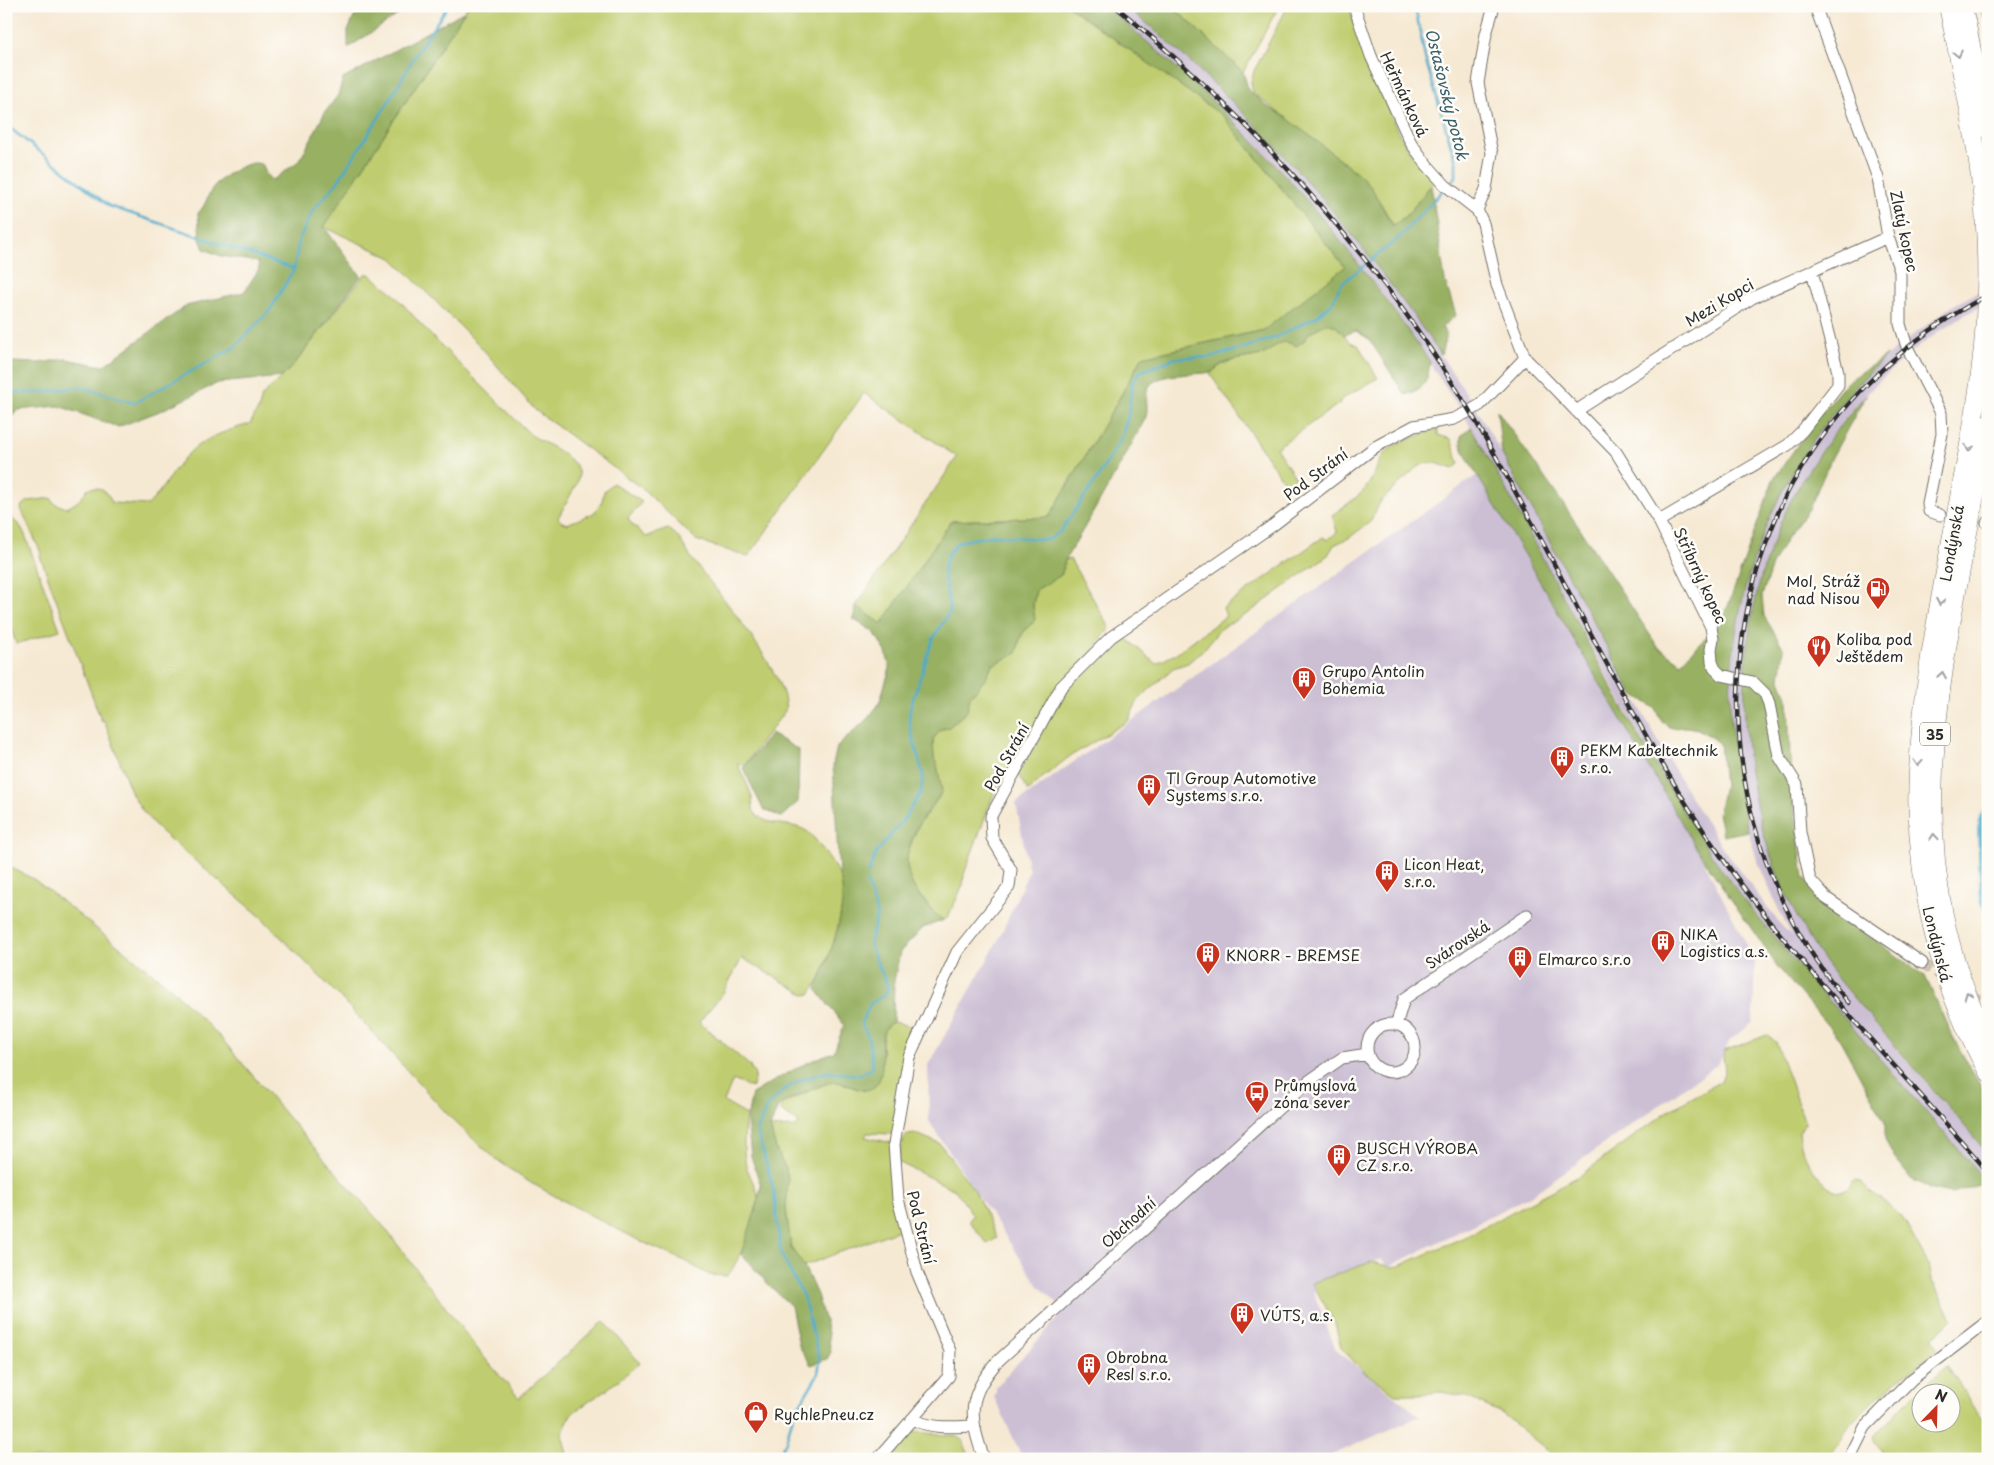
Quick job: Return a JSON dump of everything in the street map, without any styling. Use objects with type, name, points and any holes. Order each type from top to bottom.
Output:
[{"type":"highway","name":"Londýnská","points":[[1948,6],[1974,135],[1986,253],[1985,310],[1981,373],[1933,640],[1923,707],[1918,776],[1918,833],[1928,904],[1937,949],[1965,1027],[1988,1072]]},
{"type":"highway","points":[[1963,6],[1988,129]]},
{"type":"highway","name":"Londýnská","points":[[1988,424],[1940,687],[1934,755],[1933,813],[1937,875],[1946,921],[1966,991],[1988,1040]]},
{"type":"street","name":"Heřmánková","points":[[1354,6],[1371,56],[1410,143],[1445,185],[1477,210]]},
{"type":"street","points":[[1477,210],[1486,189],[1492,153],[1478,83],[1486,34],[1494,6]]},
{"type":"street","name":"Zlatý kopec","points":[[1815,6],[1878,178],[1888,237],[1900,272],[1900,324],[1907,347],[1941,413],[1942,434],[1928,503],[1929,510],[1940,515]]},
{"type":"street","points":[[1984,6],[1988,22]]},
{"type":"street","name":"Stříbrný kopec","points":[[1477,210],[1483,223],[1497,285],[1525,358],[1616,452],[1659,521],[1711,627],[1713,639],[1711,649],[1712,662],[1715,669],[1720,675],[1753,682],[1765,694],[1769,704],[1779,756],[1797,785],[1800,832],[1810,880],[1826,898],[1922,963]]},
{"type":"street","name":"Mezi Kopci","points":[[1576,411],[1752,298],[1888,237]]},
{"type":"street","name":"Stříbrný kopec","points":[[1659,521],[1788,445],[1802,431],[1838,385],[1838,372],[1812,271]]},
{"type":"street","name":"Pod Strání","points":[[912,1419],[949,1376],[950,1350],[917,1272],[898,1199],[894,1144],[909,1057],[957,952],[1009,887],[1010,870],[992,838],[990,816],[1061,687],[1111,637],[1272,526],[1375,447],[1414,426],[1454,420],[1470,412],[1480,405],[1525,358]]},
{"type":"street","name":"Svárovská","points":[[1396,1025],[1404,999],[1527,915]]},
{"type":"street","points":[[1385,1025],[1396,1025],[1404,1028],[1411,1034],[1414,1042],[1415,1051],[1412,1059],[1400,1071],[1381,1070],[1373,1064],[1368,1054],[1367,1046],[1370,1037],[1375,1030],[1385,1025]]},
{"type":"street","name":"Obchodní","points":[[984,1459],[973,1426],[973,1408],[978,1390],[985,1376],[999,1360],[1309,1081],[1342,1058],[1368,1054]]},
{"type":"street","points":[[1848,1459],[1866,1427],[1912,1379],[1988,1321]]},
{"type":"street","points":[[878,1459],[912,1419],[934,1428],[973,1426]]},
{"type":"shaded area","points":[[1105,6],[1126,6],[1202,71],[1244,113],[1335,212],[1401,296],[1476,408],[1691,798],[1723,848],[1780,924],[1792,936],[1757,860],[1748,831],[1735,762],[1731,721],[1731,679],[1737,626],[1747,582],[1760,539],[1786,481],[1836,408],[1865,376],[1903,342],[1957,303],[1988,287],[1988,303],[1964,315],[1911,352],[1875,385],[1846,417],[1814,461],[1798,487],[1773,544],[1760,585],[1750,628],[1744,679],[1748,761],[1806,931],[1826,964],[1851,996],[1988,1154],[1988,1184],[1803,973],[1712,856],[1679,805],[1645,745],[1464,415],[1390,304],[1325,221],[1267,155],[1192,82]]},
{"type":"shaded area","points":[[1477,475],[1700,854],[1755,961],[1753,1022],[1730,1040],[1718,1064],[1530,1196],[1390,1266],[1386,1265],[1382,1259],[1312,1283],[1316,1290],[1313,1291],[1336,1350],[1420,1416],[1323,1459],[1023,1459],[994,1397],[996,1387],[1065,1310],[1038,1285],[929,1121],[928,1065],[998,941],[1029,871],[1016,803]]},
{"type":"green space","points":[[366,6],[411,6],[348,48],[348,31],[354,17],[361,14]]},
{"type":"green space","points":[[468,6],[1068,6],[1223,116],[1345,267],[1264,330],[1142,357],[1049,517],[951,521],[882,624],[856,606],[957,457],[864,393],[748,557],[696,540],[644,490],[535,410],[482,348],[392,258],[324,227]]},
{"type":"green space","points":[[1068,6],[1105,6],[1171,62],[1234,122],[1288,178],[1362,268],[1430,362],[1429,369],[1424,384],[1417,390],[1405,395],[1369,339],[1356,331],[1344,335],[1336,326],[1327,323],[1309,333],[1303,342],[1296,346],[1286,342],[1276,345],[1264,354],[1230,361],[1217,367],[1212,372],[1161,378],[1155,381],[1148,389],[1145,419],[1065,560],[1061,575],[1036,590],[1033,605],[1035,621],[1022,634],[1017,653],[992,665],[985,679],[970,697],[967,711],[949,727],[940,730],[933,740],[934,759],[937,764],[942,791],[918,826],[910,844],[907,861],[910,878],[919,895],[944,920],[923,928],[900,952],[894,981],[893,1022],[886,1027],[883,1034],[880,1079],[875,1086],[866,1090],[835,1082],[788,1100],[779,1106],[770,1128],[788,1179],[786,1209],[791,1248],[804,1266],[817,1295],[827,1328],[831,1352],[827,1359],[811,1365],[799,1346],[791,1306],[741,1254],[755,1212],[761,1186],[751,1156],[747,1119],[752,1094],[802,1065],[834,1052],[844,1025],[816,989],[836,932],[842,901],[833,764],[837,747],[868,718],[879,704],[890,668],[886,652],[874,632],[853,619],[856,606],[882,624],[951,521],[1049,517],[1142,357],[1264,330],[1345,267],[1223,116]]},
{"type":"green space","points":[[1126,6],[1172,6],[1243,72],[1249,91],[1360,175],[1371,187],[1393,226],[1409,213],[1431,185],[1445,281],[1456,315],[1442,327],[1446,334],[1441,355],[1371,259],[1296,169],[1215,85]]},
{"type":"green space","points":[[1172,6],[1279,6],[1243,72]]},
{"type":"green space","points":[[1288,6],[1349,8],[1397,130],[1411,153],[1434,181],[1409,213],[1394,226],[1371,187],[1360,175],[1253,93],[1251,82],[1254,71]]},
{"type":"green space","points":[[465,11],[324,227],[361,276],[296,362],[282,377],[218,383],[160,411],[118,427],[59,406],[18,410],[6,423],[6,360],[10,362],[38,363],[66,359],[103,366],[186,306],[244,292],[259,269],[258,262],[221,256],[204,249],[200,239],[198,213],[215,185],[225,176],[255,163],[263,165],[266,174],[273,180],[300,160],[324,114],[338,95],[343,79]]},
{"type":"green space","points":[[365,274],[369,274],[391,291],[427,331],[531,435],[561,452],[576,465],[579,475],[576,485],[558,518],[562,522],[567,524],[594,513],[602,501],[604,491],[613,483],[642,502],[628,518],[646,537],[668,529],[675,534],[749,633],[764,656],[784,696],[785,711],[746,763],[741,765],[737,763],[751,794],[753,810],[760,818],[773,823],[795,826],[802,829],[808,832],[822,848],[842,882],[842,907],[829,957],[823,972],[810,994],[806,995],[742,958],[723,993],[699,1022],[749,1065],[755,1075],[752,1088],[733,1080],[724,1102],[746,1115],[744,1153],[747,1169],[758,1197],[755,1215],[747,1238],[737,1261],[727,1276],[709,1275],[683,1260],[640,1241],[524,1179],[496,1159],[450,1117],[339,996],[260,916],[159,830],[142,810],[132,794],[104,720],[102,722],[40,556],[41,553],[21,509],[22,505],[29,501],[51,498],[54,503],[66,508],[78,501],[87,489],[92,488],[105,492],[112,503],[148,505],[179,465],[196,447],[218,435],[250,424],[259,408],[262,396],[296,362]]},
{"type":"green space","points":[[1327,323],[1336,326],[1350,342],[1358,345],[1378,378],[1340,400],[1340,403],[1276,448],[1297,480],[1287,486],[1210,374],[1229,362],[1264,354],[1280,343],[1303,342],[1309,333]]},
{"type":"green space","points":[[1887,355],[1836,410],[1794,469],[1763,534],[1751,569],[1741,606],[1736,635],[1730,693],[1734,750],[1748,831],[1723,836],[1718,813],[1724,786],[1720,743],[1698,729],[1687,727],[1672,728],[1662,722],[1655,708],[1632,693],[1502,454],[1497,410],[1568,511],[1658,647],[1681,663],[1723,620],[1773,480],[1815,420],[1847,382]]},
{"type":"green space","points":[[1866,395],[1832,457],[1809,509],[1786,539],[1772,565],[1762,596],[1764,616],[1784,649],[1780,679],[1788,699],[1791,787],[1804,877],[1821,901],[1925,976],[1952,1036],[1988,1099],[1988,1154],[1827,965],[1795,912],[1770,854],[1754,793],[1746,730],[1746,666],[1755,603],[1772,543],[1799,486],[1830,439]]},
{"type":"green space","points":[[1471,427],[1617,697],[1678,803],[1711,854],[1741,896],[1773,935],[1970,1162],[1988,1184],[1988,1187],[1982,1184],[1952,1193],[1932,1189],[1912,1180],[1896,1160],[1885,1140],[1885,1122],[1840,1040],[1777,966],[1700,854],[1466,456],[1461,444],[1461,436]]},
{"type":"green space","points":[[1438,428],[1438,435],[1451,439],[1459,464],[1453,469],[1436,463],[1426,463],[1416,468],[1380,502],[1371,521],[1349,538],[1334,545],[1328,555],[1249,613],[1221,628],[1205,648],[1188,663],[1173,668],[1137,702],[1128,721],[1069,757],[1028,791],[1018,774],[1064,693],[1072,682],[1101,654],[1126,638],[1156,664],[1175,654],[1226,616],[1223,608],[1323,537],[1328,540],[1337,532],[1332,515],[1354,500],[1365,489],[1386,452],[1397,444]]},
{"type":"green space","points":[[6,513],[21,527],[25,535],[60,630],[16,644],[10,624],[6,623]]},
{"type":"green space","points":[[1070,559],[1110,628],[1028,736],[994,793],[964,874],[963,885],[948,917],[944,920],[937,916],[917,892],[909,879],[907,865],[907,854],[919,824],[939,797],[940,786],[937,764],[934,759],[933,740],[940,730],[949,727],[967,711],[970,697],[985,679],[992,665],[1017,653],[1022,634],[1035,621],[1033,605],[1036,590],[1061,575],[1065,560]]},
{"type":"green space","points":[[771,734],[799,750],[798,802],[781,817],[763,809],[743,768]]},
{"type":"green space","points":[[6,865],[35,880],[170,987],[221,1038],[384,1227],[482,1355],[519,1398],[604,1321],[640,1363],[606,1390],[571,1414],[562,1433],[568,1459],[6,1459]]},
{"type":"green space","points":[[893,1022],[918,1028],[893,1134],[867,1133],[865,1137],[892,1143],[890,1170],[901,1229],[804,1266],[791,1248],[786,1209],[788,1179],[770,1128],[796,1127],[799,1123],[781,1111],[780,1105],[826,1083],[835,1081],[864,1091],[881,1059],[884,1032]]},
{"type":"green space","points":[[1767,1035],[1776,1042],[1805,1123],[1799,1132],[1800,1142],[1813,1170],[1827,1185],[1841,1191],[1847,1189],[1854,1180],[1859,1181],[1902,1217],[1928,1264],[1931,1279],[1952,1319],[1933,1337],[1938,1348],[1874,1400],[1846,1428],[1830,1459],[1558,1459],[1503,1414],[1465,1396],[1441,1392],[1395,1394],[1363,1371],[1341,1348],[1335,1323],[1312,1283],[1371,1262],[1392,1267],[1399,1266],[1469,1235],[1581,1175],[1667,1112],[1721,1081],[1725,1070],[1724,1051]]},
{"type":"green space","points":[[917,1134],[940,1144],[975,1191],[997,1238],[987,1244],[969,1221],[973,1215],[955,1190],[898,1162],[902,1142],[906,1135]]},
{"type":"green space","points":[[1947,1366],[1958,1382],[1929,1382]]},
{"type":"green space","points":[[1962,1389],[1988,1428],[1988,1459],[1886,1459],[1873,1437],[1912,1397],[1912,1432],[1962,1432]]},
{"type":"green space","points":[[908,1431],[955,1436],[962,1440],[971,1459],[885,1459]]},
{"type":"waterway","points":[[6,393],[42,392],[81,387],[134,403],[235,347],[270,310],[294,269],[299,240],[313,210],[337,183],[389,101],[417,52],[448,6]]},
{"type":"waterway","name":"Ostašovský potok","points":[[1415,6],[1425,58],[1456,162],[1456,177],[1449,184]]},
{"type":"waterway","points":[[6,125],[109,206],[294,269]]},
{"type":"waterway","name":"Ostašovský potok","points":[[868,874],[876,853],[904,819],[921,792],[923,775],[909,723],[910,708],[933,639],[950,611],[943,570],[949,553],[958,542],[994,535],[1048,540],[1060,532],[1097,479],[1121,439],[1128,417],[1133,381],[1140,372],[1176,358],[1211,357],[1244,348],[1277,337],[1317,316],[1332,303],[1341,284],[1400,237],[1444,189]]},
{"type":"waterway","points":[[1988,817],[1985,831],[1988,901]]},
{"type":"waterway","name":"Ostašovský potok","points":[[777,1459],[786,1441],[793,1416],[818,1374],[820,1360],[803,1296],[781,1254],[774,1191],[757,1131],[767,1107],[782,1091],[801,1080],[827,1072],[860,1075],[873,1067],[868,1036],[861,1023],[871,1003],[885,995],[888,987],[871,948],[870,941],[877,914],[867,882]]},
{"type":"tunnel","points":[[1922,963],[1946,979]]},
{"type":"tunnel","points":[[1970,994],[1988,1006]]},
{"type":"railway","points":[[1115,6],[1167,50],[1265,145],[1311,195],[1397,301],[1436,357],[1500,463],[1630,706],[1685,802],[1718,852],[1753,900],[1829,993],[1988,1172]]},
{"type":"railway","points":[[1849,1003],[1813,956],[1784,905],[1762,851],[1747,795],[1739,738],[1739,679],[1745,621],[1759,564],[1778,513],[1792,484],[1830,426],[1876,375],[1902,352],[1929,331],[1988,295]]},
{"type":"place","name":"Mol, Stráž nad Nisou","points":[[1878,610]]},
{"type":"place","name":"Koliba pod Ještědem","points":[[1819,668]]},
{"type":"place","name":"Grupo Antolin Bohemia","points":[[1304,700]]},
{"type":"place","name":"PEKM Kabeltechnik s.r.o.","points":[[1562,779]]},
{"type":"place","name":"TI Group Automotive Systems s.r.o.","points":[[1149,807]]},
{"type":"place","name":"Licon Heat, s.r.o.","points":[[1387,893]]},
{"type":"place","name":"NIKA Logistics a.s.","points":[[1663,963]]},
{"type":"place","name":"KNORR - BREMSE","points":[[1208,975]]},
{"type":"place","name":"Elmarco s.r.o","points":[[1520,979]]},
{"type":"place","name":"Průmyslová zóna sever","points":[[1257,1114]]},
{"type":"place","name":"BUSCH VÝROBA CZ s.r.o.","points":[[1339,1177]]},
{"type":"place","name":"VÚTS, a.s.","points":[[1242,1335]]},
{"type":"place","name":"Obrobna Resl s.r.o.","points":[[1089,1386]]},
{"type":"place","name":"RychlePneu.cz","points":[[756,1434]]}]
